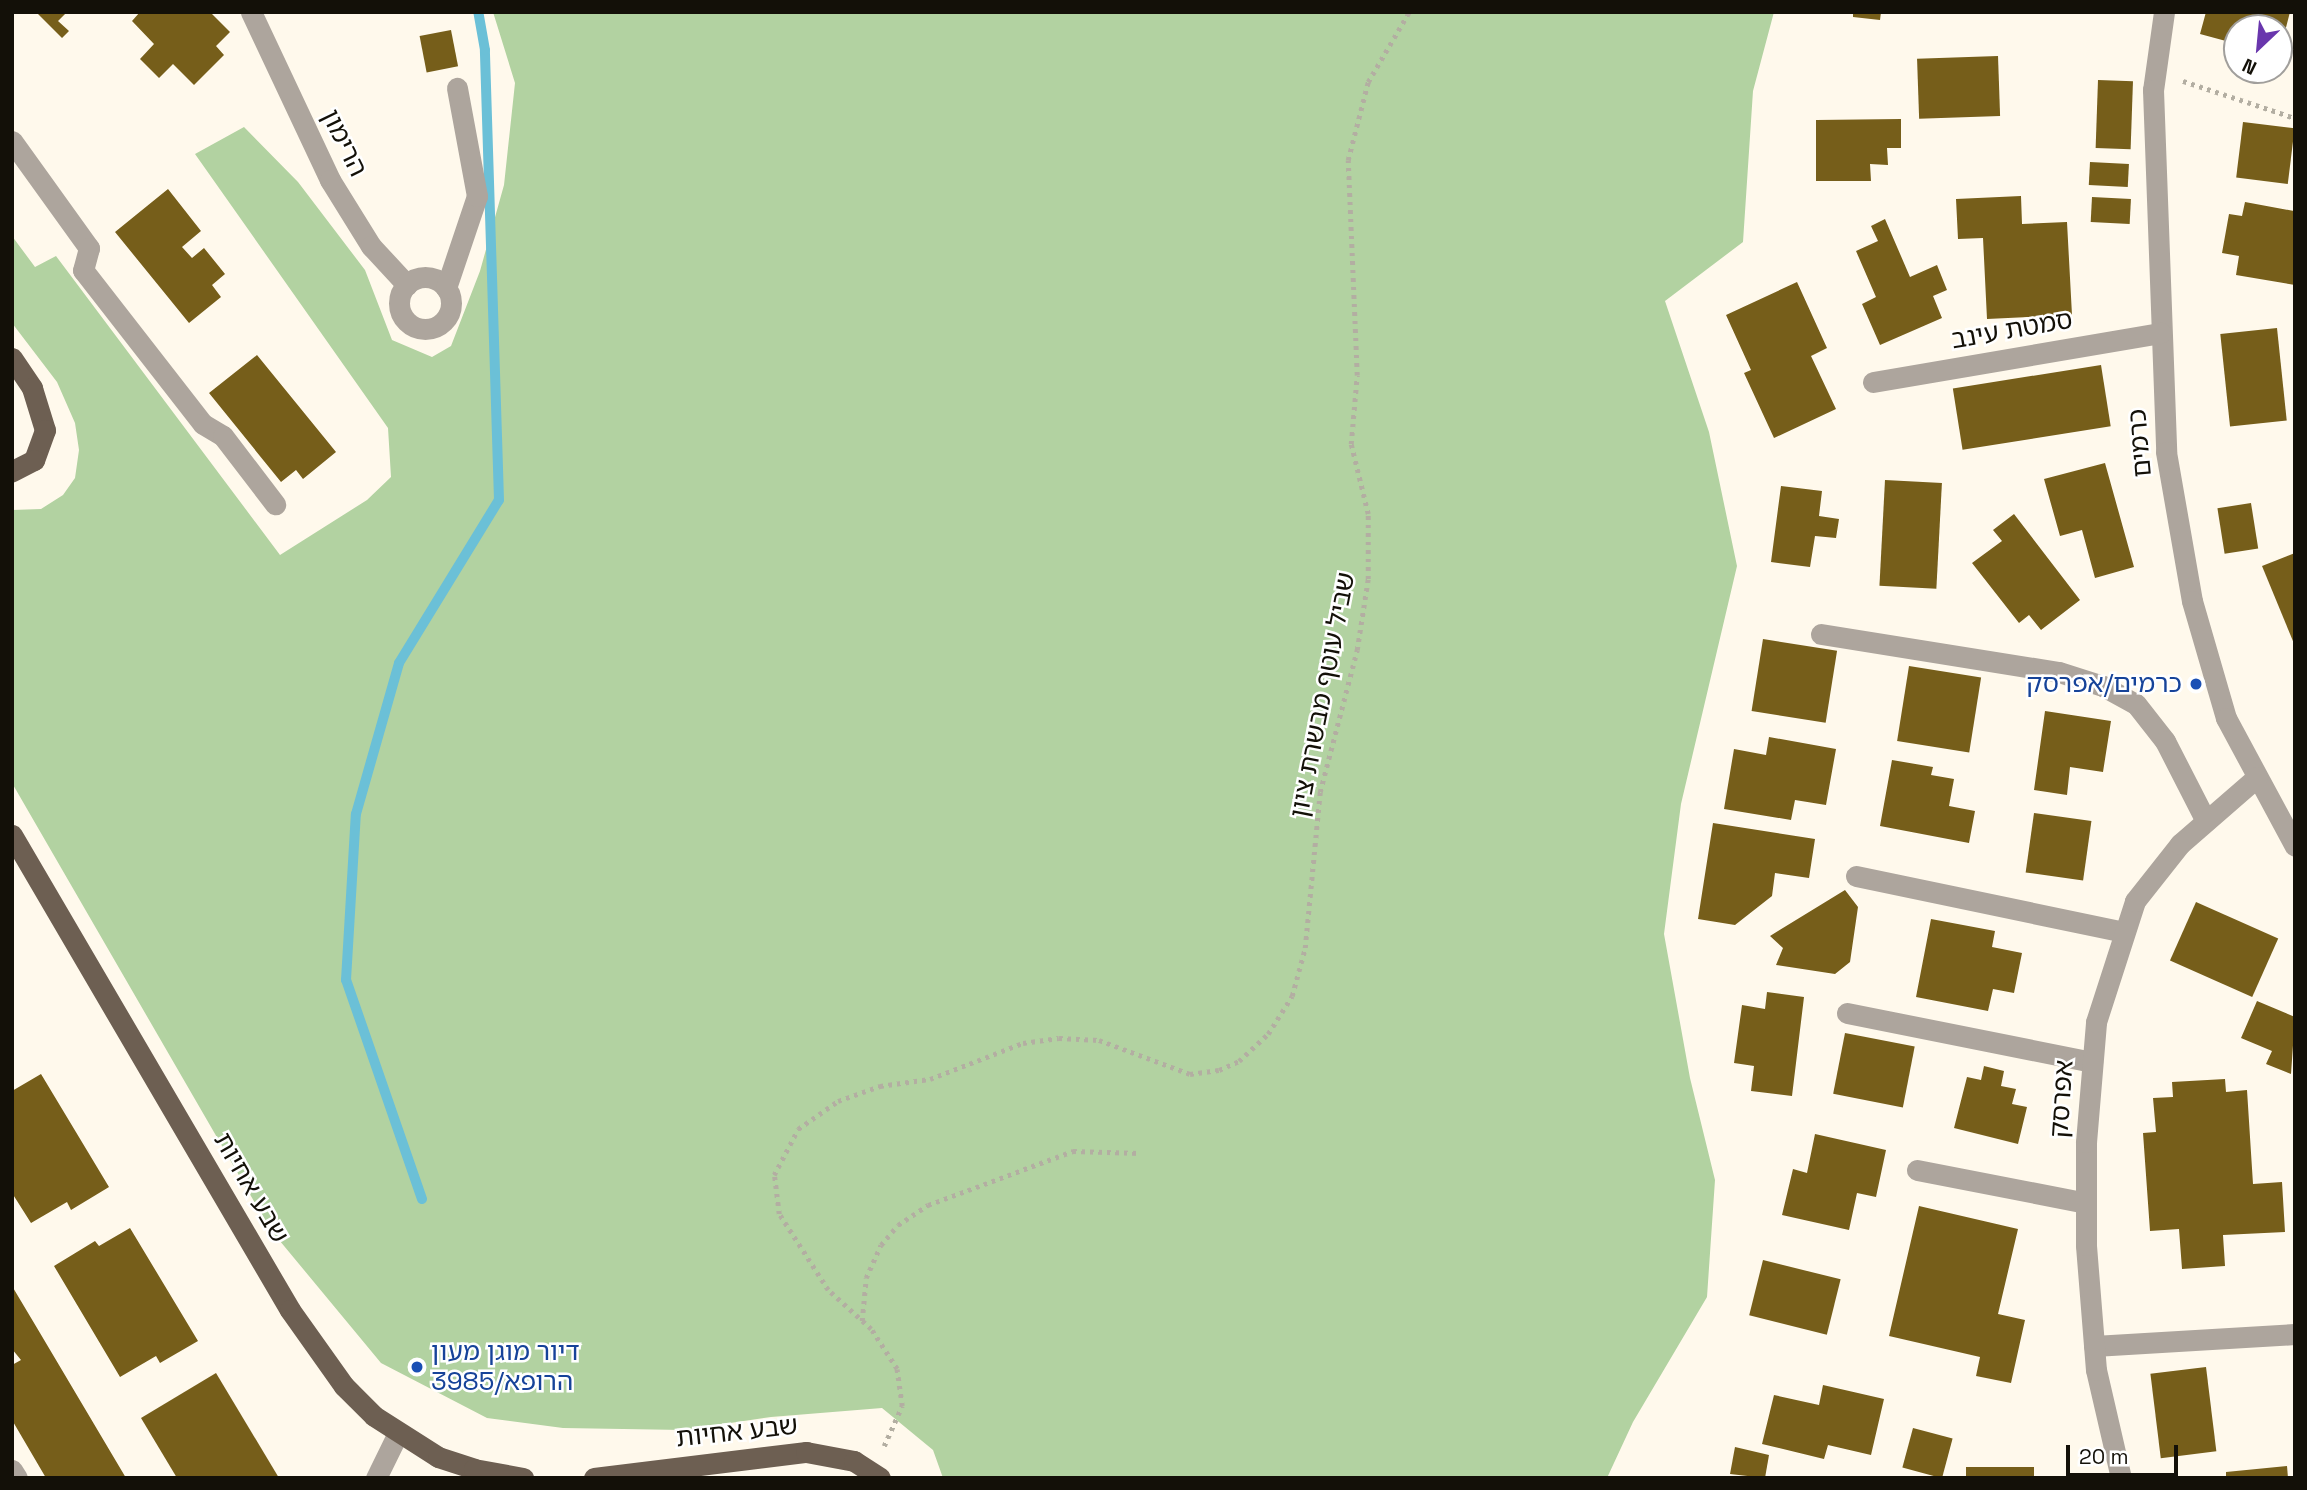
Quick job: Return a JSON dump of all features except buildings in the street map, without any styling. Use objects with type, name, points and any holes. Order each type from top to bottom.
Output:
[{"type":"main road","points":[[12,358],[32,388],[45,430],[34,460],[12,471]]},
{"type":"main road","name":"שבע אחיות","points":[[12,835],[317,1351],[364,1406],[398,1433],[438,1457],[523,1478]]},
{"type":"main road","name":"שבע אחיות","points":[[594,1478],[806,1451],[832,1454],[876,1474]]},
{"type":"street","name":"הרימון","points":[[251,12],[330,180],[372,246],[407,285]]},
{"type":"street","name":"כרמים","points":[[2164,12],[2155,72],[2166,452],[2192,601],[2226,718],[2295,846]]},
{"type":"street","points":[[446,288],[477,196],[457,88]]},
{"type":"street","points":[[12,141],[89,248],[83,270],[203,424],[223,436],[275,504]]},
{"type":"street","points":[[429,277],[446,288],[450,298],[448,314],[437,326],[414,326],[402,315],[400,299],[407,285],[429,277]]},
{"type":"street","name":"סמטת עינב","points":[[1873,382],[2161,333]]},
{"type":"street","points":[[1821,634],[2059,672],[2103,686],[2136,704],[2165,741],[2206,821]]},
{"type":"street","name":"אפרסק","points":[[2121,1478],[2094,1346],[2086,1203],[2096,1023],[2135,901],[2180,845],[2257,777]]},
{"type":"street","points":[[1856,876],[2124,932]]},
{"type":"street","points":[[1847,1013],[2092,1062]]},
{"type":"street","points":[[1917,1170],[2086,1203]]},
{"type":"street","points":[[2094,1346],[2295,1334]]},
{"type":"street","points":[[376,1478],[398,1433]]},
{"type":"street","points":[[12,1470],[17,1478]]},
{"type":"path","name":"שביל עוטף מבשרת ציון","points":[[876,1474],[902,1406],[897,1369],[862,1322],[828,1290],[779,1214],[774,1175],[798,1129],[838,1101],[880,1086],[930,1079],[1023,1043],[1059,1038],[1099,1040],[1190,1074],[1219,1070],[1239,1061],[1268,1034],[1292,996],[1305,948],[1320,792],[1357,650],[1368,579],[1367,514],[1351,444],[1357,375],[1348,160],[1368,82],[1409,12]]},
{"type":"path","points":[[2155,72],[2295,118]]},
{"type":"path","points":[[862,1322],[866,1278],[881,1245],[898,1225],[928,1205],[1073,1151],[1140,1153]]},
{"type":"green space","points":[[493,12],[1774,12],[1753,91],[1743,242],[1665,301],[1709,432],[1737,566],[1681,804],[1664,934],[1690,1078],[1715,1180],[1707,1297],[1633,1422],[1607,1478],[943,1478],[933,1450],[882,1408],[771,1417],[683,1430],[563,1428],[487,1418],[381,1363],[270,1229],[12,783],[12,510],[41,509],[63,495],[75,478],[79,450],[75,423],[57,382],[12,323],[12,236],[35,267],[56,256],[280,555],[367,500],[391,477],[388,428],[195,154],[244,127],[298,182],[365,270],[392,340],[432,357],[451,346],[480,271],[504,185],[515,83]]},
{"type":"waterway","points":[[422,1199],[346,980],[356,814],[399,663],[499,500],[485,50],[478,12]]},
{"type":"place","name":"כרמים/אפרסק","points":[[2196,684]]},
{"type":"place","name":"דיור מוגן מעון הרופא/3985","points":[[417,1367]]}]
